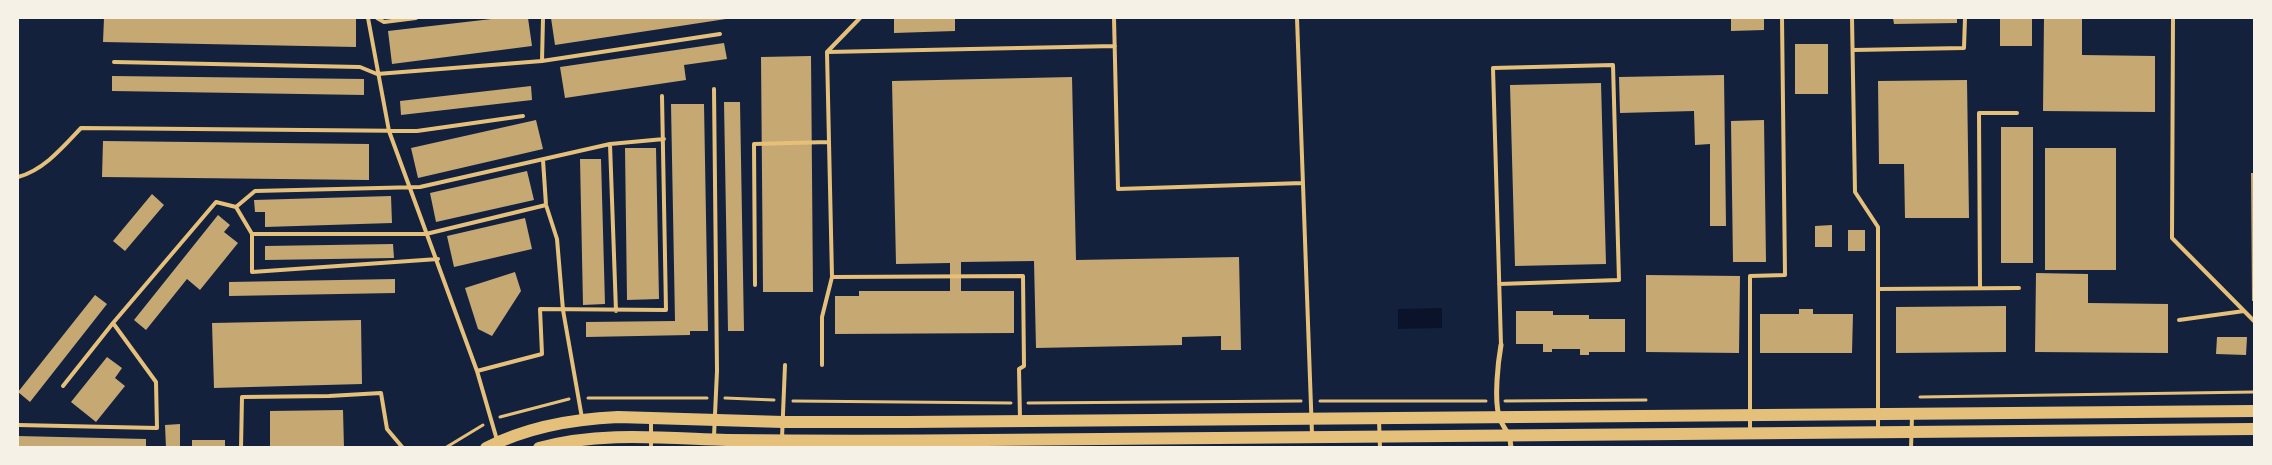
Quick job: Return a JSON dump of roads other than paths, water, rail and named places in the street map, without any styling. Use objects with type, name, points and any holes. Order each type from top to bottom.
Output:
[{"type":"main road","points":[[492,445],[521,433],[582,420],[652,418],[783,422],[1020,421],[1311,417],[2254,411]]},
{"type":"main road","points":[[538,448],[594,437],[651,442],[714,439],[782,441],[1312,436],[1380,442],[1511,441],[1750,433],[2254,429]]},
{"type":"street","points":[[1501,345],[1498,364],[1499,416],[1511,441]]},
{"type":"lane","points":[[368,18],[389,131],[426,234],[438,260],[477,371],[490,421],[492,445]]},
{"type":"lane","points":[[377,18],[384,22],[416,18]]},
{"type":"lane","points":[[542,61],[543,18]]},
{"type":"lane","points":[[822,365],[822,317],[832,277],[826,52],[860,18]]},
{"type":"lane","points":[[1114,18],[1118,189],[1303,183]]},
{"type":"lane","points":[[1297,18],[1312,436]]},
{"type":"lane","points":[[1750,433],[1750,276],[1785,276],[1782,18]]},
{"type":"lane","points":[[1852,18],[1855,192],[1878,227],[1878,432]]},
{"type":"lane","points":[[1853,50],[1964,48],[1965,18]]},
{"type":"lane","points":[[2173,18],[2172,238],[2254,321]]},
{"type":"lane","points":[[114,62],[360,67],[378,74],[542,61],[720,34]]},
{"type":"lane","points":[[826,52],[1115,46]]},
{"type":"lane","points":[[1499,284],[1619,280],[1613,65],[1493,68],[1499,284],[1501,345]]},
{"type":"lane","points":[[714,89],[716,398],[714,439]]},
{"type":"lane","points":[[477,371],[542,354],[540,309],[666,310],[662,96]]},
{"type":"lane","points":[[1980,288],[1979,113],[2017,113]]},
{"type":"lane","points":[[18,176],[28,174],[58,153],[81,128],[417,131],[523,116]]},
{"type":"lane","points":[[236,207],[255,192],[420,188],[610,144],[664,139]]},
{"type":"lane","points":[[755,285],[754,144],[828,142]]},
{"type":"lane","points":[[610,144],[616,311]]},
{"type":"lane","points":[[543,160],[546,205],[556,239],[563,310],[582,420]]},
{"type":"lane","points":[[64,386],[113,323],[216,202],[236,207],[252,234],[252,272],[438,260]]},
{"type":"lane","points":[[252,234],[426,234],[546,205]]},
{"type":"lane","points":[[832,277],[1023,276],[1024,366],[1019,369],[1020,421]]},
{"type":"lane","points":[[1878,289],[2019,288]]},
{"type":"lane","points":[[2179,320],[2244,311]]},
{"type":"lane","points":[[18,425],[157,428],[156,382],[113,323]]},
{"type":"lane","points":[[782,441],[786,365]]},
{"type":"lane","points":[[241,448],[242,397],[329,396],[381,393],[387,429],[403,448]]},
{"type":"lane","points":[[1911,448],[1912,413]]},
{"type":"lane","points":[[1379,417],[1380,442]]},
{"type":"lane","points":[[651,442],[652,418]]},
{"type":"water","points":[[1442,308],[1442,328],[1398,329],[1398,309]]}]
